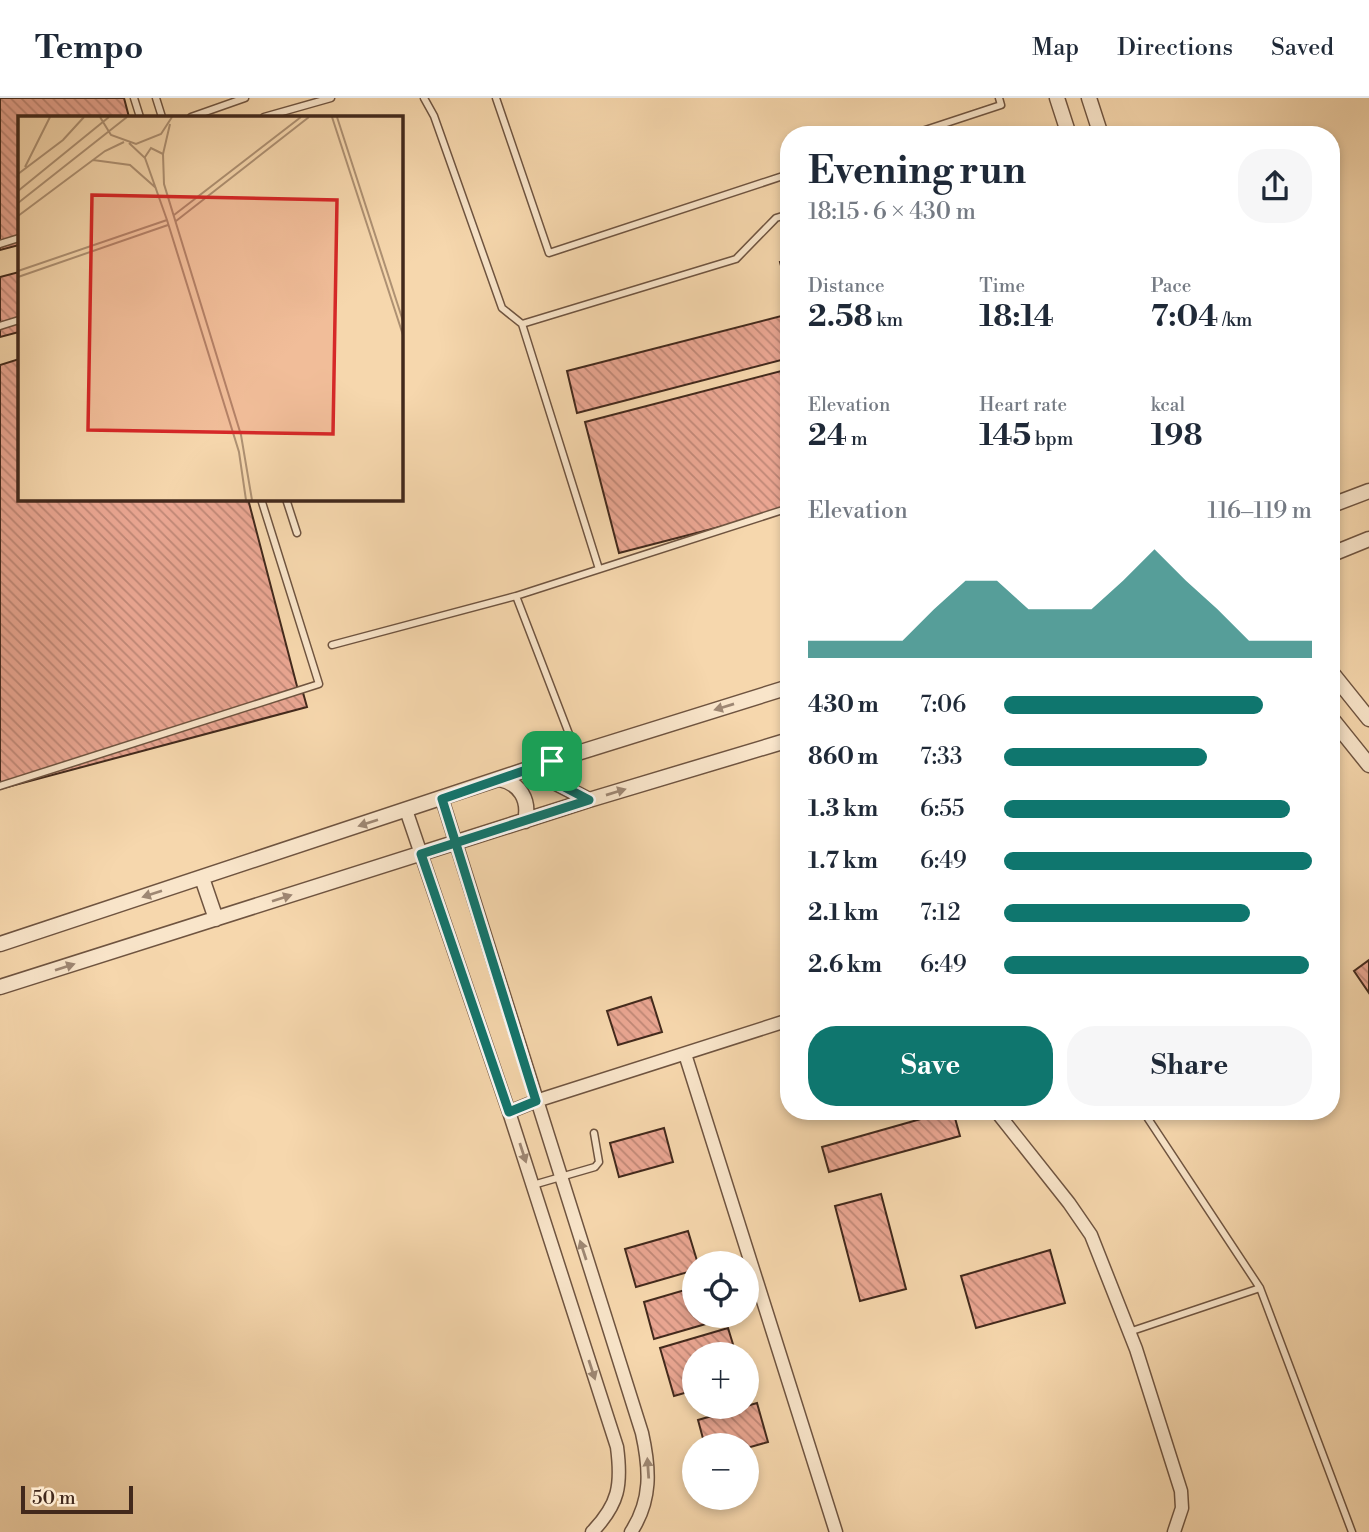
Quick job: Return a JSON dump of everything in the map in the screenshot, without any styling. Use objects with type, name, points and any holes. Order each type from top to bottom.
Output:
[{"type":"street","points":[[1057,98],[1066,126]]},
{"type":"street","points":[[1088,98],[1098,126]]},
{"type":"street","points":[[1340,502],[1369,491]]},
{"type":"street","points":[[1340,551],[1369,539]]},
{"type":"street","points":[[1340,683],[1369,719]]},
{"type":"street","points":[[0,944],[552,761],[780,690]]},
{"type":"street","points":[[1340,729],[1369,765]]},
{"type":"street","points":[[0,987],[589,800],[780,743]]},
{"type":"street","points":[[552,761],[549,772],[555,782],[589,800]]},
{"type":"street","points":[[499,779],[520,790],[527,805],[525,821]]},
{"type":"street","points":[[442,799],[642,1433],[649,1466],[648,1491],[640,1518],[631,1532]]},
{"type":"street","points":[[407,810],[509,1112],[617,1447],[621,1474],[617,1494],[606,1517],[592,1532]]},
{"type":"street","points":[[202,878],[216,919]]},
{"type":"street","points":[[509,1112],[780,1023]]},
{"type":"street","points":[[685,1054],[836,1532]]},
{"type":"street","points":[[1003,1120],[1069,1203],[1091,1236],[1129,1332],[1181,1491],[1182,1508],[1174,1532]]},
{"type":"lane","points":[[134,98],[141,116]]},
{"type":"lane","points":[[156,98],[162,116]]},
{"type":"lane","points":[[194,116],[245,98]]},
{"type":"lane","points":[[268,116],[331,98]]},
{"type":"lane","points":[[424,98],[434,116],[502,308],[522,324],[599,569]]},
{"type":"lane","points":[[496,98],[549,253],[780,177]]},
{"type":"lane","points":[[937,126],[1001,105],[999,98]]},
{"type":"lane","points":[[522,324],[736,259],[780,217]]},
{"type":"lane","points":[[0,244],[18,238]]},
{"type":"lane","points":[[0,326],[18,320]]},
{"type":"lane","points":[[0,786],[319,684],[261,500]]},
{"type":"lane","points":[[286,500],[297,533]]},
{"type":"lane","points":[[332,645],[516,596],[780,511]]},
{"type":"lane","points":[[516,596],[577,753]]},
{"type":"lane","points":[[1149,1120],[1260,1288],[1352,1532]]},
{"type":"lane","points":[[533,1185],[595,1167],[599,1162],[594,1133]]},
{"type":"lane","points":[[1129,1332],[1260,1288]]},
{"type":"building","points":[[0,98],[124,98],[129,116],[18,116],[18,245],[0,250]]},
{"type":"building","points":[[18,272],[18,332],[0,337],[0,277]]},
{"type":"building","points":[[780,316],[780,360],[577,413],[567,371]]},
{"type":"building","points":[[18,359],[18,500],[248,500],[298,690],[302,689],[307,707],[0,789],[0,365]]},
{"type":"building","points":[[780,371],[780,511],[619,553],[585,422]]},
{"type":"building","points":[[1369,960],[1369,993],[1354,971]]},
{"type":"building","points":[[651,997],[662,1032],[618,1045],[607,1011]]},
{"type":"building","points":[[917,1120],[956,1120],[960,1136],[829,1172],[822,1147]]},
{"type":"building","points":[[664,1128],[673,1162],[619,1177],[610,1143]]},
{"type":"building","points":[[881,1194],[906,1289],[860,1301],[835,1206]]},
{"type":"building","points":[[688,1231],[694,1251],[682,1251],[682,1274],[636,1287],[625,1249]]},
{"type":"building","points":[[1050,1250],[1065,1303],[976,1328],[961,1276]]},
{"type":"building","points":[[682,1291],[682,1328],[692,1328],[654,1339],[644,1302]]},
{"type":"building","points":[[728,1328],[732,1342],[682,1342],[682,1394],[674,1396],[660,1348]]},
{"type":"building","points":[[759,1410],[768,1442],[759,1445],[759,1433],[702,1433],[698,1420],[759,1419]]},
{"type":"route","points":[[552,761],[442,799],[455,843],[536,1101],[509,1112],[421,854],[455,843],[525,821],[589,800],[551,778],[549,766],[552,761]]}]
